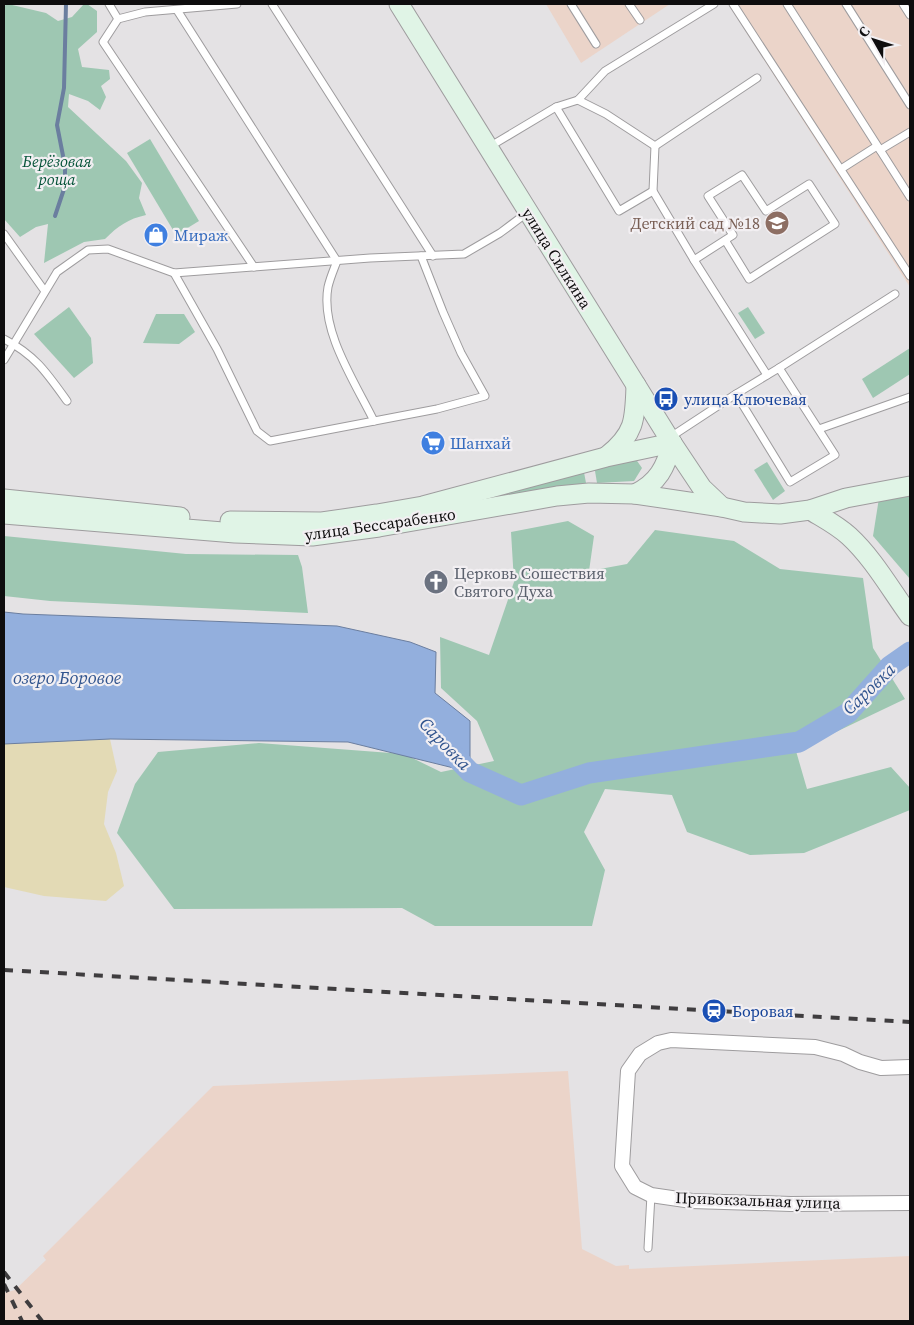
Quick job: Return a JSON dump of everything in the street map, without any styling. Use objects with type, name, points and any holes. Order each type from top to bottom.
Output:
[{"type":"main road","name":"улица Силкина","points":[[399,4],[670,441],[702,488],[722,507]]},
{"type":"main road","name":"улица Бессарабенко","points":[[606,457],[620,446],[632,429],[636,408],[636,385]]},
{"type":"main road","name":"улица Бессарабенко","points":[[4,514],[132,519],[322,522],[423,506],[670,441]]},
{"type":"main road","points":[[635,494],[646,489],[656,480],[668,457],[670,441]]},
{"type":"main road","name":"улица Бессарабенко","points":[[4,499],[235,533],[312,536],[379,527],[557,496],[588,493],[635,494],[744,512],[780,514],[810,510],[846,498],[910,486]]},
{"type":"main road","points":[[810,510],[849,536],[876,568],[910,616]]},
{"type":"street","name":"Привокзальная улица","points":[[910,1067],[881,1068],[860,1062],[843,1054],[815,1047],[671,1040],[658,1043],[640,1054],[628,1071],[622,1166],[635,1187],[651,1195],[702,1201],[791,1204],[910,1203]]},
{"type":"lane","points":[[109,4],[118,19]]},
{"type":"lane","points":[[237,4],[145,12],[118,19],[104,42],[254,267]]},
{"type":"lane","points":[[272,4],[433,256]]},
{"type":"lane","points":[[571,4],[596,44]]},
{"type":"lane","points":[[629,4],[640,20]]},
{"type":"lane","points":[[488,147],[556,107],[578,100],[604,71],[714,4]]},
{"type":"lane","points":[[733,4],[910,276]]},
{"type":"lane","points":[[787,4],[910,197]]},
{"type":"lane","points":[[846,4],[910,105]]},
{"type":"lane","points":[[903,4],[910,15]]},
{"type":"lane","points":[[177,10],[337,261]]},
{"type":"lane","points":[[655,146],[757,78]]},
{"type":"lane","points":[[578,100],[606,114],[655,146]]},
{"type":"lane","points":[[556,107],[618,211],[653,191]]},
{"type":"lane","points":[[841,169],[910,132]]},
{"type":"lane","points":[[655,146],[653,191],[767,375]]},
{"type":"lane","points":[[694,260],[725,240],[733,235],[708,196],[742,175],[766,212],[809,184],[835,224],[749,279],[725,240]]},
{"type":"lane","points":[[4,360],[44,290],[57,272],[88,250],[108,249],[174,273],[464,254],[500,233],[528,212]]},
{"type":"lane","points":[[4,234],[44,290]]},
{"type":"lane","points":[[174,273],[217,349],[257,431],[270,441],[437,409],[485,396],[461,353],[442,312],[421,256]]},
{"type":"lane","points":[[337,261],[328,287],[327,312],[334,341],[374,420]]},
{"type":"lane","points":[[670,441],[736,394],[895,294]]},
{"type":"lane","points":[[4,339],[25,351],[48,373],[67,401]]},
{"type":"lane","points":[[736,394],[790,482],[835,455],[779,368]]},
{"type":"lane","points":[[819,429],[910,397]]},
{"type":"lane","points":[[648,1248],[651,1195]]},
{"type":"shaded area","points":[[546,4],[670,4],[581,63]]},
{"type":"shaded area","points":[[728,4],[910,4],[910,287]]},
{"type":"shaded area","points":[[568,1071],[582,1249],[616,1266],[629,1265],[629,1269],[910,1256],[910,1321],[4,1321],[4,1293],[15,1290],[46,1260],[43,1256],[213,1086]]},
{"type":"green space","name":"Берёзовая роща","points":[[8,4],[46,13],[58,21],[72,17],[84,4],[97,11],[97,32],[78,49],[82,67],[109,70],[110,79],[101,86],[106,97],[100,110],[88,101],[69,94],[68,107],[126,161],[142,183],[139,198],[146,215],[124,224],[105,239],[84,242],[44,263],[48,224],[36,227],[20,237],[4,219],[4,6]]},
{"type":"green space","points":[[150,139],[199,221],[176,235],[127,153]]},
{"type":"green space","points":[[69,307],[91,338],[93,363],[74,378],[34,334]]},
{"type":"green space","points":[[748,307],[765,333],[755,339],[738,313]]},
{"type":"green space","points":[[156,314],[184,314],[195,332],[179,344],[143,343]]},
{"type":"green space","points":[[910,348],[910,374],[873,398],[862,379]]},
{"type":"green space","points":[[635,458],[642,468],[634,481],[597,483],[594,465]]},
{"type":"green space","points":[[767,462],[785,491],[773,500],[754,470]]},
{"type":"green space","points":[[583,467],[586,483],[535,495],[383,523]]},
{"type":"green space","points":[[910,491],[910,579],[873,536],[879,498]]},
{"type":"green space","points":[[568,521],[594,536],[589,571],[627,564],[655,530],[734,541],[780,569],[863,578],[873,648],[905,699],[796,751],[807,789],[891,767],[910,788],[910,810],[804,853],[750,855],[687,832],[672,795],[605,789],[584,832],[605,870],[592,926],[435,926],[402,908],[174,909],[117,833],[135,784],[158,752],[259,743],[404,754],[441,772],[494,761],[477,721],[441,688],[440,637],[489,655],[514,582],[511,532]]},
{"type":"green space","points":[[4,536],[186,554],[298,555],[302,567],[308,613],[50,601],[4,596]]},
{"type":"sand","points":[[110,739],[117,771],[108,792],[104,824],[116,853],[124,886],[106,901],[44,896],[4,887],[4,744]]},
{"type":"water","name":"озеро Боровое","points":[[4,612],[337,626],[410,642],[436,652],[435,693],[470,721],[470,772],[348,742],[110,739],[4,744]]},
{"type":"waterway","points":[[55,216],[65,186],[65,166],[57,125],[64,88],[66,4]]},
{"type":"waterway","name":"Саровка","points":[[449,750],[470,772],[521,795],[589,773],[799,742],[848,713],[890,666],[910,652]]},
{"type":"railway","points":[[4,970],[910,1022]]},
{"type":"railway","points":[[4,1272],[42,1321]]},
{"type":"railway","points":[[4,1284],[22,1321]]},
{"type":"place","name":"Детский сад №18","points":[[777,223]]},
{"type":"place","name":"Мираж","points":[[156,235]]},
{"type":"place","name":"улица Ключевая","points":[[666,399]]},
{"type":"place","name":"Шанхай","points":[[433,443]]},
{"type":"place","name":"Церковь Сошествия Святого Духа","points":[[436,582]]},
{"type":"place","name":"Боровая","points":[[714,1011]]}]
